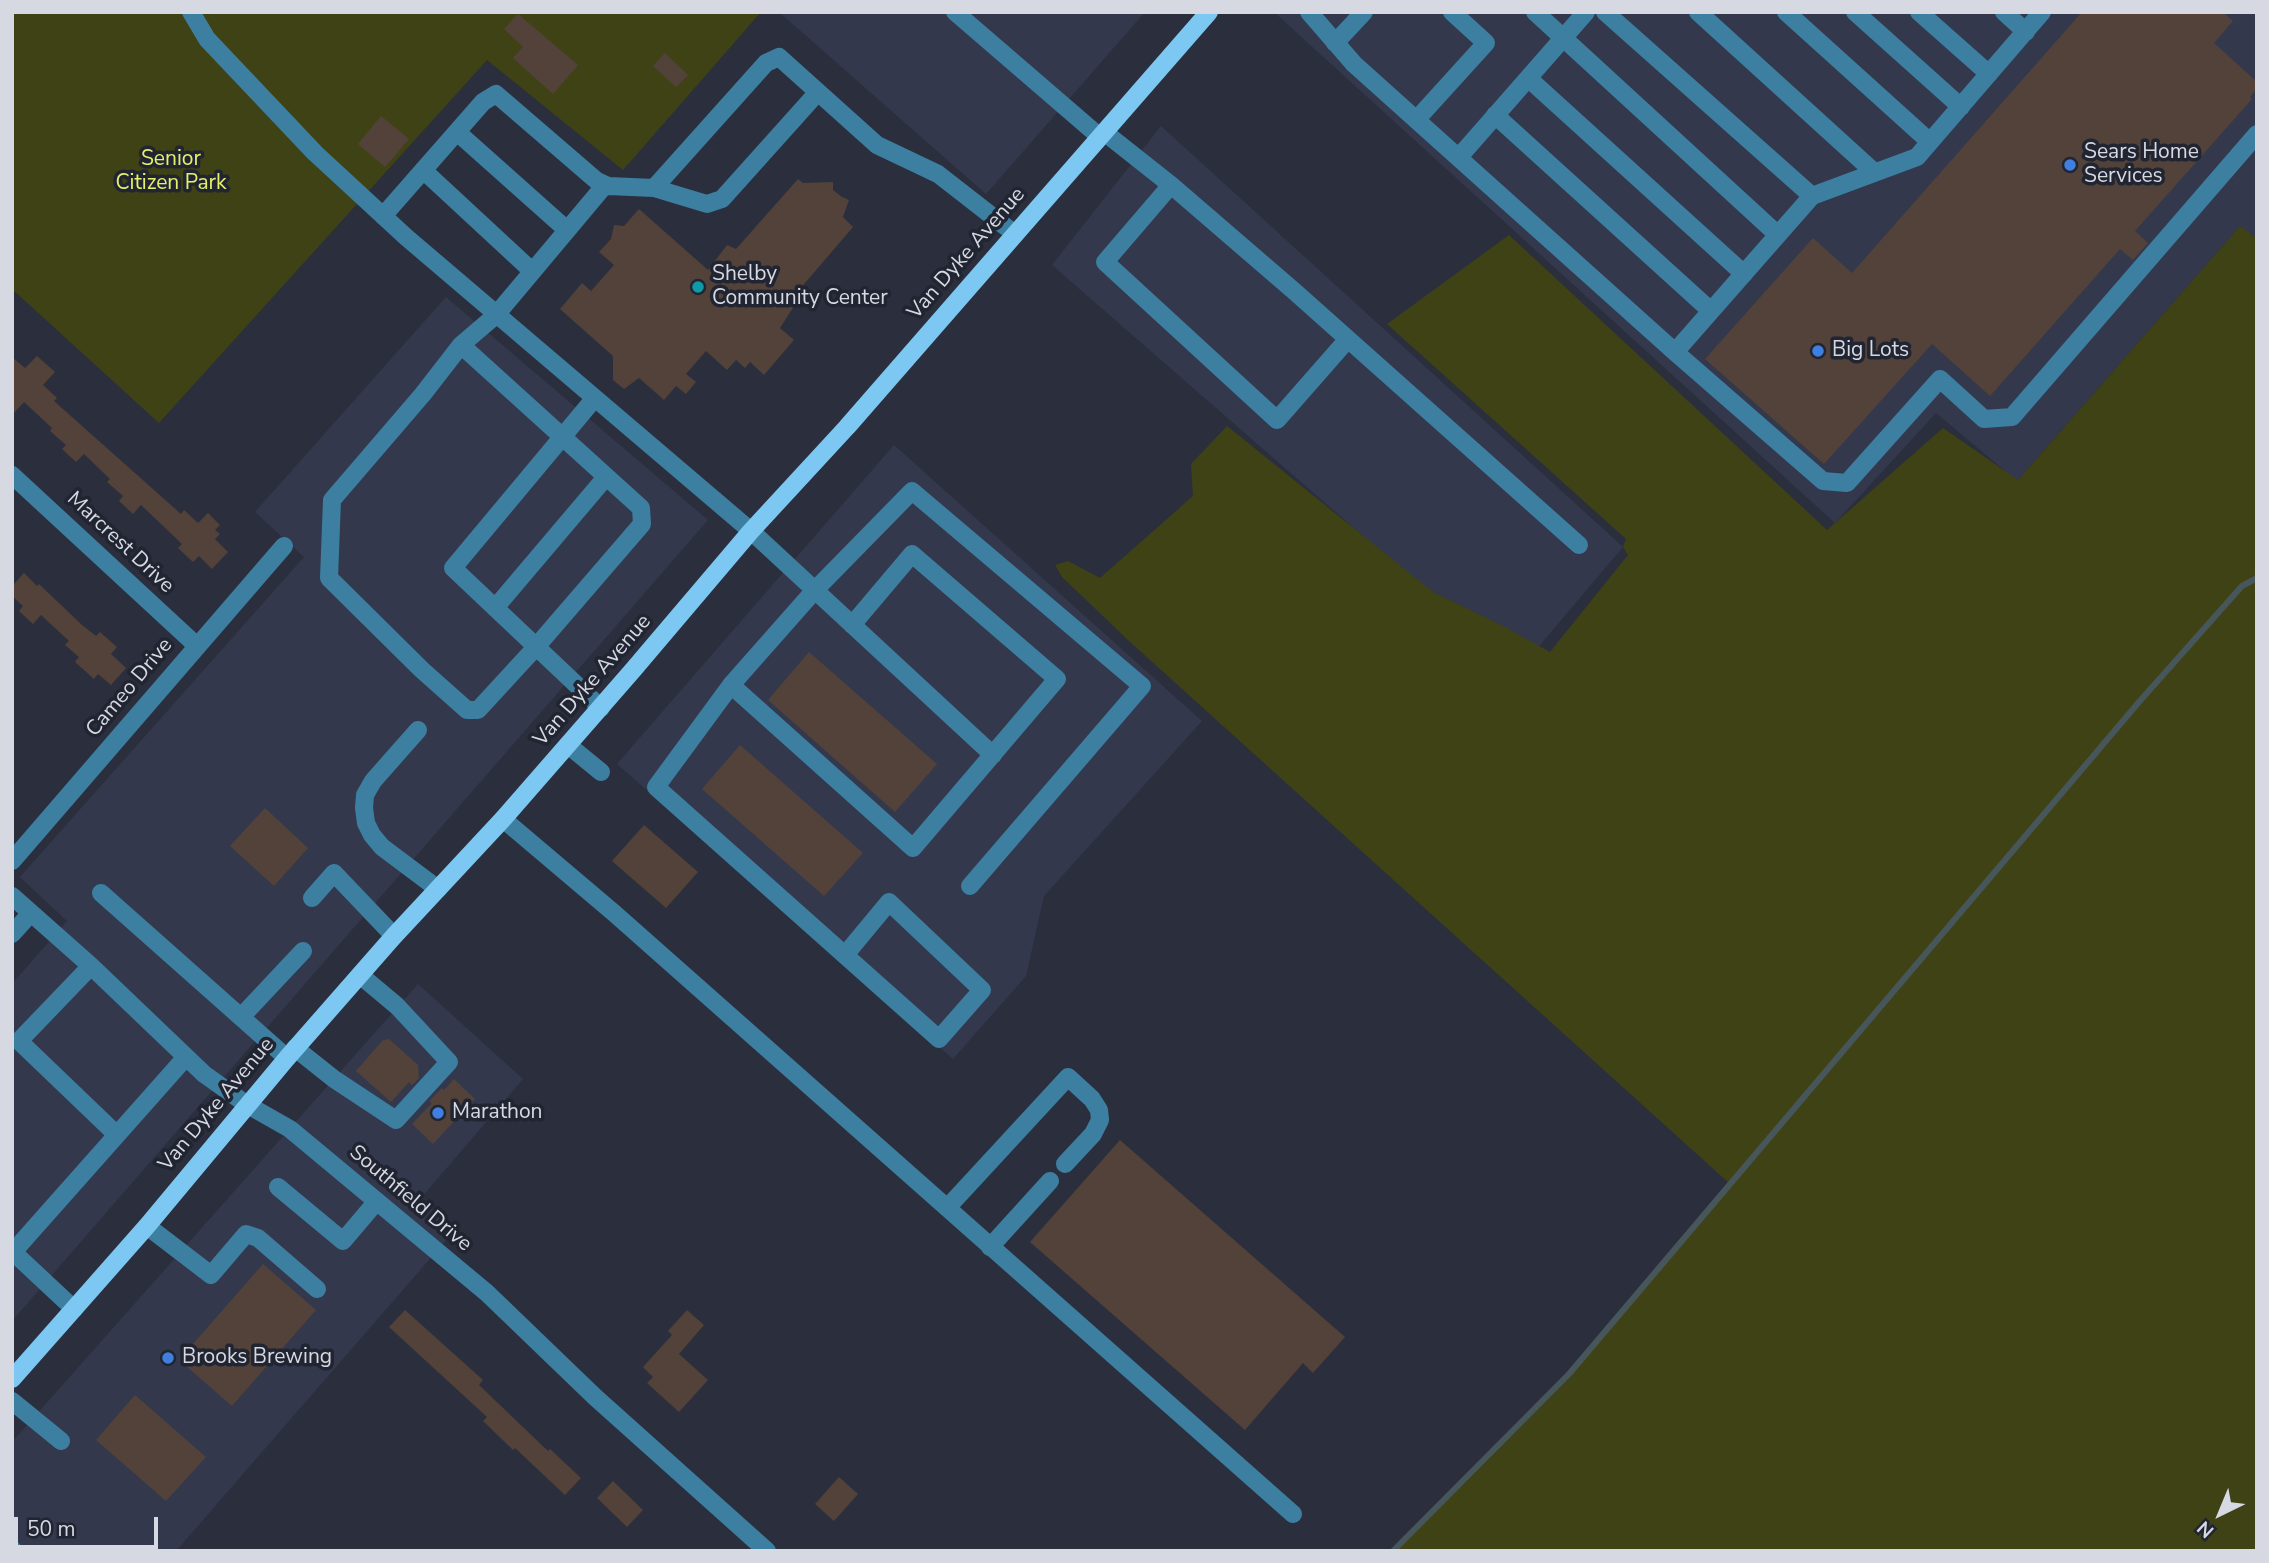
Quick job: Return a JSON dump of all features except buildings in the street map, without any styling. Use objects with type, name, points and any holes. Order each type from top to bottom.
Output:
[{"type":"main road","name":"Van Dyke Avenue","points":[[12,1379],[147,1226],[246,1104],[601,708],[751,531],[1209,12]]},
{"type":"street","points":[[191,12],[207,40],[315,153],[383,216],[751,531],[993,755]]},
{"type":"street","points":[[1335,43],[1364,12]]},
{"type":"street","points":[[1417,119],[1486,43],[1452,12]]},
{"type":"street","points":[[1535,12],[1778,235]]},
{"type":"street","points":[[1459,157],[1586,12]]},
{"type":"street","points":[[1605,12],[1812,196]]},
{"type":"street","points":[[1698,12],[1874,172]]},
{"type":"street","points":[[1786,12],[1930,142]]},
{"type":"street","points":[[1855,12],[1961,107]]},
{"type":"street","points":[[1919,12],[1989,74]]},
{"type":"street","points":[[2004,12],[2026,32]]},
{"type":"street","points":[[1675,352],[1812,196],[1917,157],[2042,12]]},
{"type":"street","points":[[957,13],[1102,134],[1171,185],[1579,545]]},
{"type":"street","points":[[1317,15],[1335,43],[1354,64],[1823,481],[1847,483],[1940,379],[1984,419],[2012,417],[2257,134]]},
{"type":"street","points":[[654,188],[766,63],[779,57],[877,145],[938,174],[1015,234]]},
{"type":"street","points":[[1528,78],[1744,274]]},
{"type":"street","points":[[383,216],[483,102],[496,94],[597,181],[606,185],[654,188],[707,204],[722,199],[818,92]]},
{"type":"street","points":[[1495,115],[1711,311]]},
{"type":"street","points":[[457,132],[567,230]]},
{"type":"street","points":[[423,170],[533,271]]},
{"type":"street","points":[[461,345],[642,509],[642,524],[478,710],[467,710],[422,670],[329,578],[332,499],[423,394],[461,345],[496,314],[606,185]]},
{"type":"street","points":[[1171,185],[1105,262],[1277,420],[1348,339]]},
{"type":"street","points":[[594,399],[453,568],[601,708]]},
{"type":"street","name":"Marcrest Drive","points":[[12,475],[196,645]]},
{"type":"street","points":[[495,608],[606,477]]},
{"type":"street","points":[[845,955],[889,902],[982,990],[939,1039],[656,787],[731,685],[814,591],[912,491],[1142,686],[970,886]]},
{"type":"street","name":"Cameo Drive","points":[[12,861],[284,546]]},
{"type":"street","points":[[731,685],[913,848],[1057,679],[912,554],[852,625]]},
{"type":"street","points":[[418,730],[373,781],[365,795],[364,808],[366,823],[382,847],[438,889]]},
{"type":"street","points":[[568,745],[601,772]]},
{"type":"street","points":[[503,818],[1293,1514]]},
{"type":"street","points":[[312,898],[334,873],[394,936]]},
{"type":"street","points":[[101,893],[242,1016],[291,1053],[396,1119],[449,1062],[397,1006],[360,975]]},
{"type":"street","name":"Southfield Drive","points":[[12,896],[91,966],[204,1074],[246,1104],[290,1129],[487,1293],[595,1397],[767,1551]]},
{"type":"street","points":[[12,934],[31,913]]},
{"type":"street","points":[[242,1016],[303,951]]},
{"type":"street","points":[[91,966],[19,1041],[117,1135]]},
{"type":"street","points":[[74,1309],[13,1252],[186,1057]]},
{"type":"street","points":[[947,1208],[1068,1077],[1092,1099],[1099,1110],[1100,1121],[1093,1134],[1065,1164]]},
{"type":"street","points":[[990,1247],[1050,1181]]},
{"type":"street","points":[[278,1187],[342,1241],[377,1201]]},
{"type":"street","points":[[147,1226],[211,1275],[246,1234],[258,1238],[317,1289]]},
{"type":"street","points":[[12,1401],[61,1441]]},
{"type":"shaded area","points":[[779,12],[1145,12],[986,194]]},
{"type":"shaded area","points":[[1274,12],[2257,12],[2257,241],[2240,226],[2017,481],[1936,413],[1835,523]]},
{"type":"shaded area","points":[[1161,126],[1623,547],[1518,671],[1052,265]]},
{"type":"shaded area","points":[[446,297],[708,520],[12,1321],[12,984],[67,921],[20,877],[304,557],[255,512]]},
{"type":"shaded area","points":[[894,445],[1202,721],[1044,896],[1026,976],[953,1059],[617,764]]},
{"type":"shaded area","points":[[418,984],[523,1079],[421,1198],[455,1230],[176,1551],[12,1551],[12,1442]]},
{"type":"green space","name":"Senior Citizen Park","points":[[12,12],[761,12],[623,170],[487,60],[159,423],[12,289]]},
{"type":"green space","points":[[2240,226],[2257,238],[2257,1551],[1393,1551],[1569,1374],[1730,1184],[1129,641],[1062,577],[1055,565],[1068,561],[1100,578],[1193,496],[1191,464],[1227,426],[1433,592],[1550,652],[1628,555],[1623,547],[1626,539],[1387,324],[1509,235],[1827,530],[1943,428],[2018,480]]},
{"type":"waterway","points":[[1393,1551],[1569,1374],[2139,702],[2242,586],[2257,578]]},
{"type":"place","name":"Sears Home Services","points":[[2070,165]]},
{"type":"place","name":"Shelby Community Center","points":[[698,287]]},
{"type":"place","name":"Big Lots","points":[[1818,351]]},
{"type":"place","name":"Marathon","points":[[438,1113]]},
{"type":"place","name":"Brooks Brewing","points":[[168,1358]]}]
